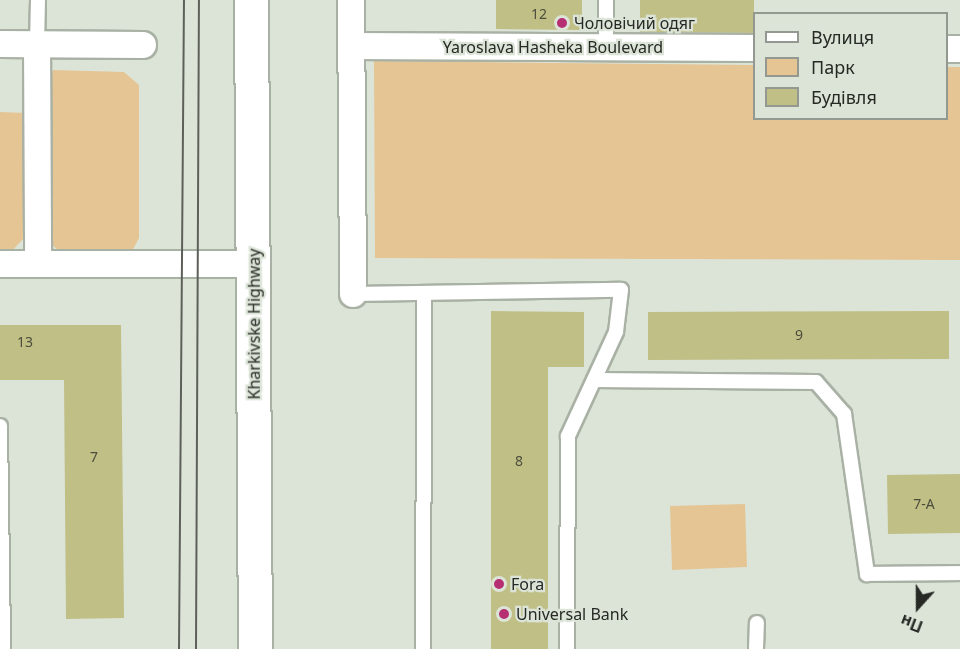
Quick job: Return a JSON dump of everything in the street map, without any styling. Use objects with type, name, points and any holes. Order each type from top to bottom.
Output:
[{"type":"main road","name":"Kharkivske Highway","points":[[251,0],[255,649]]},
{"type":"street","points":[[351,0],[353,294]]},
{"type":"street","points":[[0,44],[143,45]]},
{"type":"street","points":[[37,44],[38,264]]},
{"type":"street","name":"Yaroslava Hasheka Boulevard","points":[[352,46],[753,48]]},
{"type":"street","points":[[0,264],[253,264]]},
{"type":"lane","points":[[37,44],[38,0]]},
{"type":"lane","points":[[606,0],[606,48]]},
{"type":"lane","points":[[353,294],[621,290],[616,332],[568,436],[567,649]]},
{"type":"lane","points":[[423,649],[424,292]]},
{"type":"lane","points":[[594,380],[816,382],[844,414],[867,574],[960,573]]},
{"type":"lane","points":[[0,426],[3,649]]},
{"type":"lane","points":[[756,649],[757,623]]},
{"type":"green space","points":[[374,61],[753,65],[753,120],[948,120],[948,67],[960,67],[960,260],[375,258]]},
{"type":"green space","points":[[53,70],[124,72],[139,85],[139,238],[130,255],[64,255],[43,237],[43,89]]},
{"type":"green space","points":[[0,112],[26,113],[24,238],[10,253],[0,254]]},
{"type":"green space","points":[[745,504],[747,567],[672,570],[670,506]]},
{"type":"building","points":[[496,0],[582,0],[582,30],[496,29]]},
{"type":"building","points":[[640,0],[754,0],[753,33],[640,32]]},
{"type":"building","points":[[491,311],[584,312],[584,367],[548,367],[548,649],[491,649]]},
{"type":"building","points":[[949,311],[949,359],[648,360],[648,312]]},
{"type":"building","points":[[0,325],[121,325],[124,618],[66,619],[64,380],[0,380]]},
{"type":"building","points":[[960,474],[960,533],[888,534],[887,475]]},
{"type":"tram line","points":[[179,649],[184,0]]},
{"type":"tram line","points":[[196,649],[199,0]]},
{"type":"place","name":"Чоловічий одяг","points":[[562,23]]},
{"type":"place","name":"Fora","points":[[499,584]]},
{"type":"place","name":"Universal Bank","points":[[504,614]]}]
